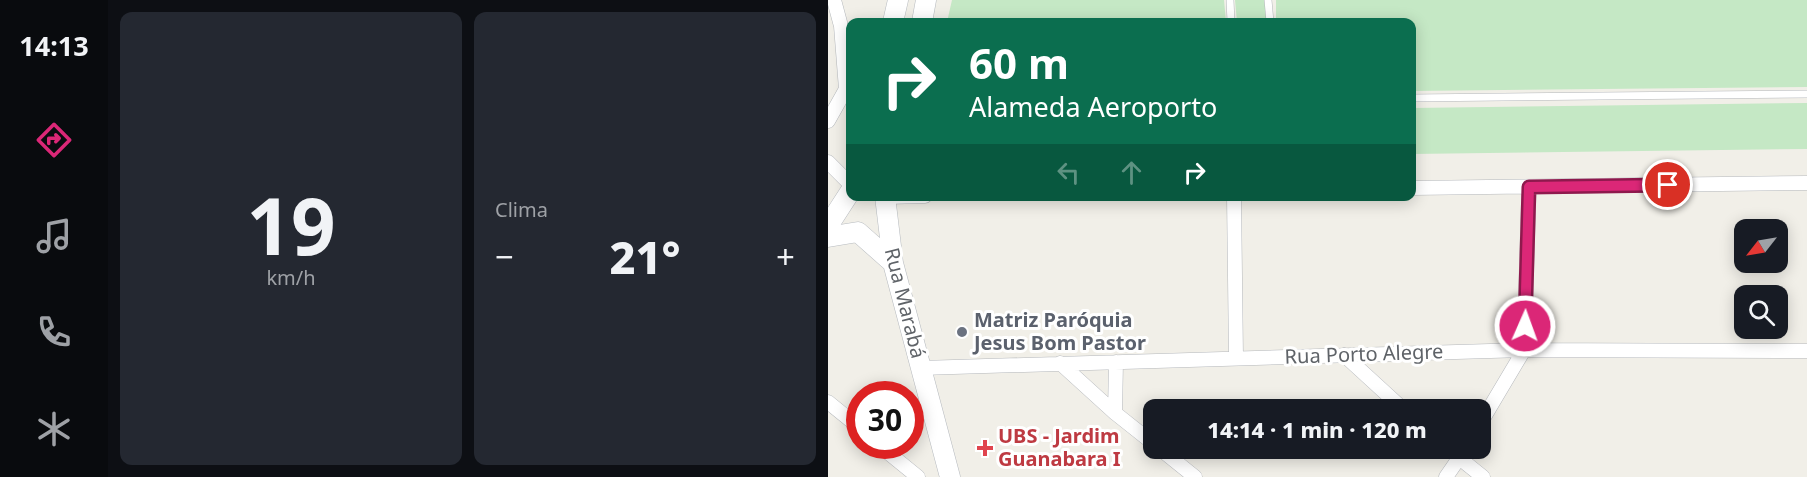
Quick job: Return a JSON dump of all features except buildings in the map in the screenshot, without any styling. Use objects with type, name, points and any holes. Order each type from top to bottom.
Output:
[{"type":"street","points":[[828,121],[846,89],[841,26],[834,0]]},
{"type":"street","points":[[894,18],[898,0]]},
{"type":"street","points":[[923,18],[926,0]]},
{"type":"street","points":[[828,162],[846,180]]},
{"type":"street","points":[[1416,188],[1807,183]]},
{"type":"street","points":[[1491,406],[1524,350],[1529,187]]},
{"type":"street","points":[[828,226],[846,198]]},
{"type":"street","name":"Rua Marabá","points":[[885,201],[893,263],[950,477]]},
{"type":"street","points":[[1234,201],[1236,358]]},
{"type":"street","points":[[828,237],[858,232],[893,263]]},
{"type":"street","name":"Rua Porto Alegre","points":[[921,368],[1524,350],[1807,351]]},
{"type":"street","points":[[1344,355],[1392,399]]},
{"type":"street","points":[[1115,413],[1116,362]]},
{"type":"street","points":[[1060,363],[1143,435]]},
{"type":"street","points":[[828,402],[846,417]]},
{"type":"street","points":[[896,459],[918,477]]},
{"type":"street","points":[[1173,459],[1195,477]]},
{"type":"street","points":[[1446,477],[1459,459]]},
{"type":"street","points":[[1467,459],[1483,477]]},
{"type":"lane","points":[[1230,0],[1231,18]]},
{"type":"lane","points":[[1269,0],[1270,18]]},
{"type":"lane","points":[[1416,98],[1807,94]]},
{"type":"green space","points":[[952,0],[1224,0],[1226,18],[948,18]]},
{"type":"green space","points":[[1235,0],[1266,0],[1266,18],[1237,18]]},
{"type":"green space","points":[[1276,0],[1807,0],[1807,87],[1416,91],[1416,18],[1276,18]]},
{"type":"green space","points":[[1807,103],[1807,149],[1416,154],[1416,108]]},
{"type":"place","name":"Matriz Paróquia Jesus Bom Pastor","points":[[962,332]]},
{"type":"place","name":"UBS - Jardim Guanabara I","points":[[985,448]]},
{"type":"route","points":[[1525,326],[1529,187],[1668,185]]}]
